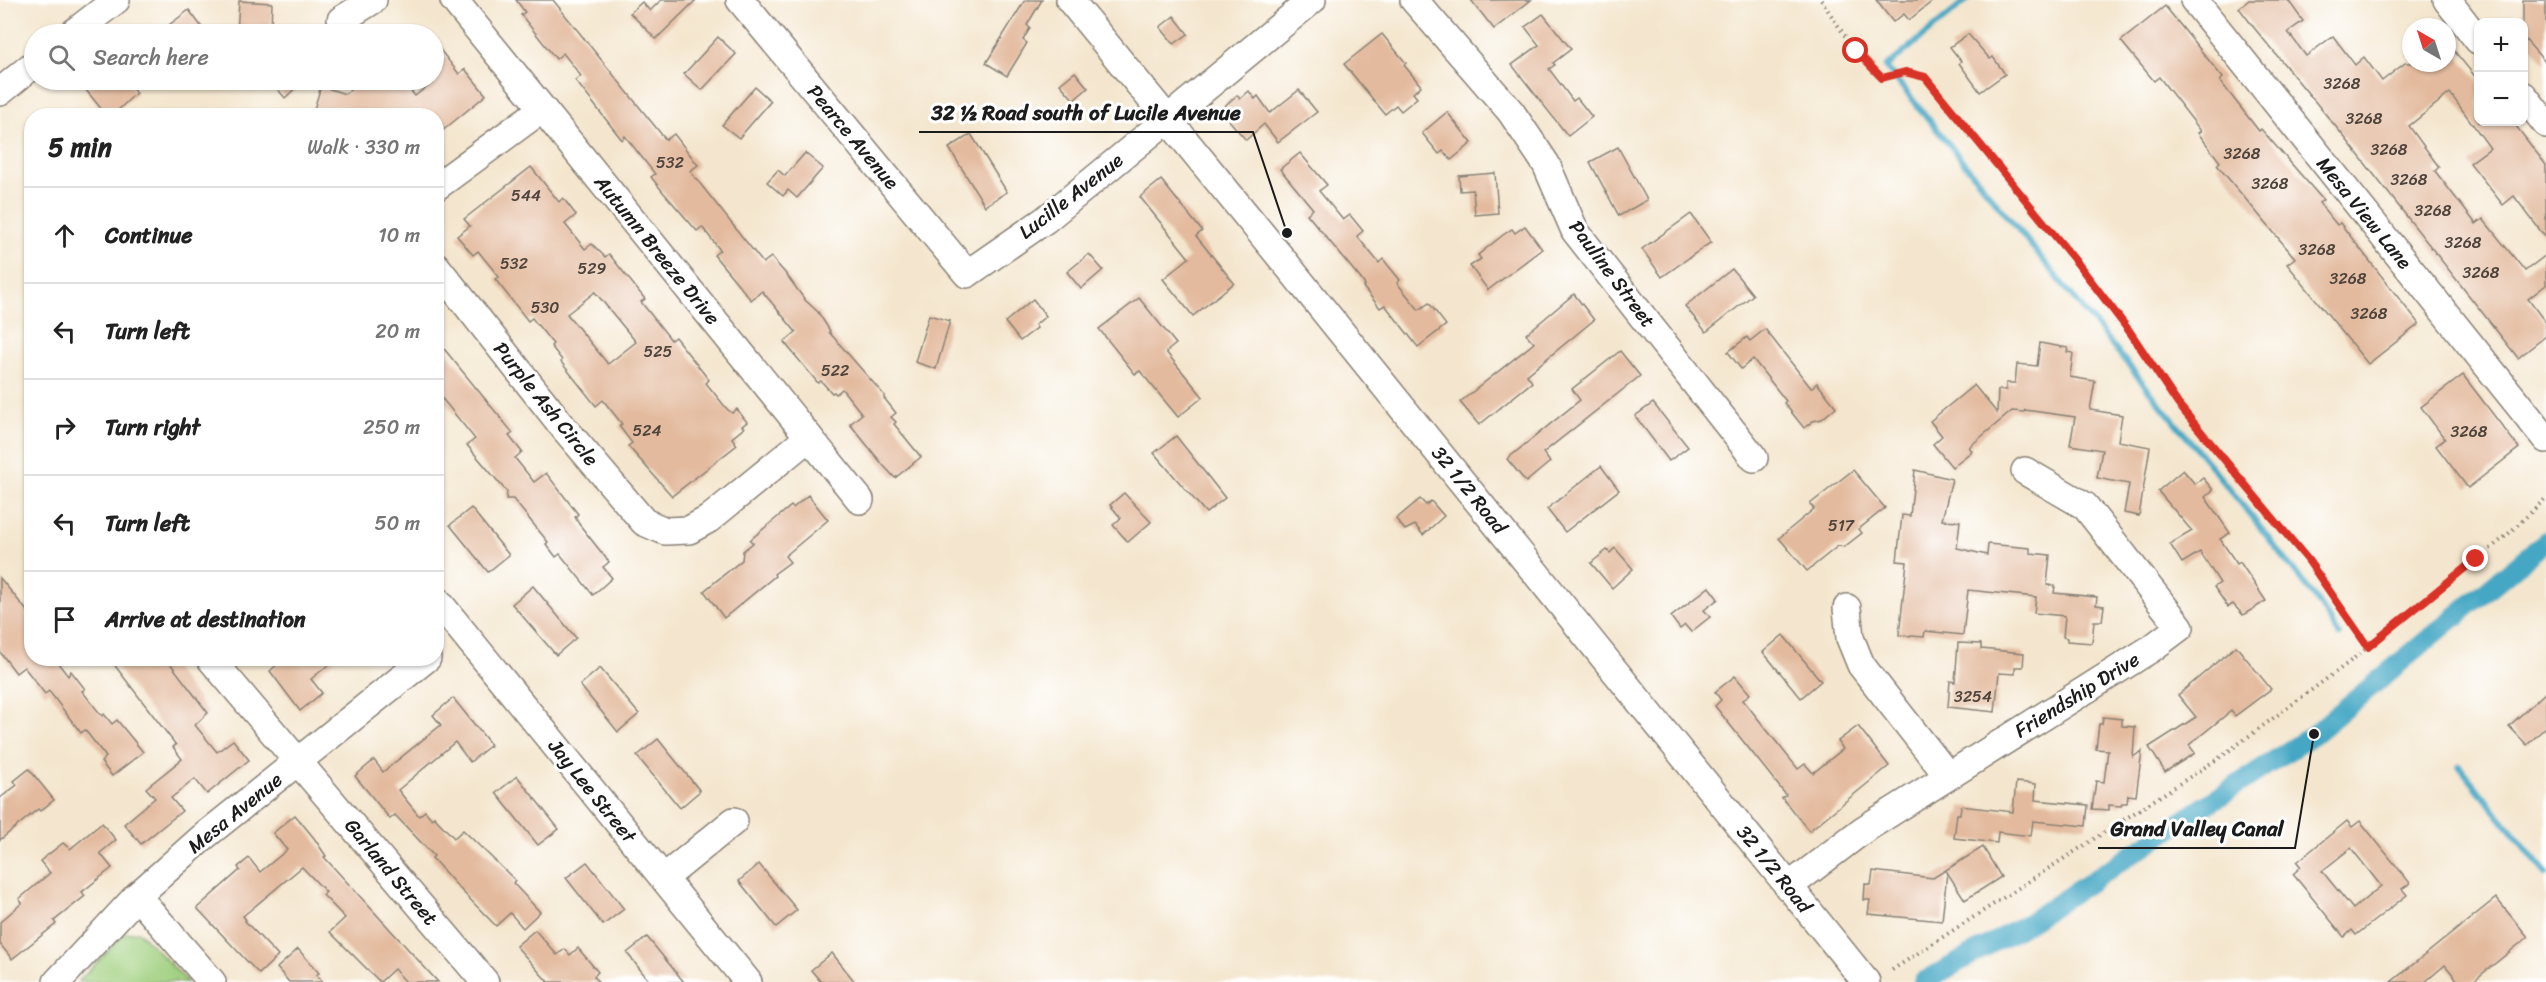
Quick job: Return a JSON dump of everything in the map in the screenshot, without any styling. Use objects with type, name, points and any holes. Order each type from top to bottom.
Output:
[{"type":"street","points":[[85,24],[116,0]]},
{"type":"street","points":[[341,20],[373,0]]},
{"type":"street","name":"Autumn Breeze Drive","points":[[454,0],[860,500]]},
{"type":"street","name":"Pearce Avenue","points":[[740,0],[967,274]]},
{"type":"street","name":"32 1/2 Road","points":[[1070,0],[1866,982]]},
{"type":"street","name":"Lucille Avenue","points":[[967,274],[1045,220],[1312,0]]},
{"type":"street","name":"Pauline Street","points":[[1414,0],[1511,112],[1546,164],[1575,231],[1754,458]]},
{"type":"street","name":"Mesa View Lane","points":[[2194,0],[2542,427]]},
{"type":"street","points":[[2446,0],[2474,35]]},
{"type":"street","points":[[0,92],[24,72]]},
{"type":"street","points":[[2528,102],[2546,124]]},
{"type":"street","points":[[444,181],[542,109]]},
{"type":"street","name":"Purple Ash Circle","points":[[444,276],[564,428],[644,522],[665,531],[689,530],[709,519],[809,437]]},
{"type":"street","name":"Friendship Drive","points":[[1788,887],[1863,830],[2152,648],[2180,627],[2085,506],[2025,471]]},
{"type":"street","points":[[1847,608],[1851,638],[1861,665],[1948,776]]},
{"type":"street","name":"Jay Lee Street","points":[[444,609],[748,982]]},
{"type":"street","points":[[444,645],[462,630]]},
{"type":"street","name":"Garland Street","points":[[217,666],[485,982]]},
{"type":"street","name":"Mesa Avenue","points":[[57,982],[136,896],[202,838],[417,666]]},
{"type":"street","points":[[664,878],[734,821]]},
{"type":"street","points":[[136,896],[212,982]]},
{"type":"path","points":[[1821,0],[1856,51],[1882,78],[1905,72],[1925,77],[1932,85],[2078,264],[2130,332],[2178,404],[2308,560],[2368,647]]},
{"type":"path","points":[[1892,970],[2184,782],[2304,696],[2506,536],[2546,498]]},
{"type":"green space","points":[[139,932],[188,982],[78,982],[125,933]]},
{"type":"building","points":[[516,0],[553,0],[666,140],[674,134],[698,165],[690,171],[763,263],[771,257],[805,300],[818,312],[829,332],[884,395],[896,413],[891,417],[896,422],[894,424],[921,457],[895,478],[883,465],[850,424],[862,414],[842,389],[836,394],[832,393],[821,381],[818,383],[784,342],[796,332],[762,291],[751,300],[714,255],[720,250],[702,227],[697,231],[663,192],[651,177],[655,174],[625,136],[622,140],[575,80],[581,76],[563,53],[556,59],[521,15],[525,12]]},
{"type":"building","points":[[661,0],[696,0],[656,39],[630,13],[642,2],[650,11]]},
{"type":"building","points":[[1025,0],[1042,0],[1027,25],[1030,28],[1023,40],[1027,43],[1007,76],[986,63]]},
{"type":"building","points":[[1471,0],[1531,0],[1494,29]]},
{"type":"building","points":[[1876,0],[1934,0],[1909,20],[1904,14],[1893,22]]},
{"type":"building","points":[[2249,0],[2288,0],[2303,21],[2288,32],[2306,56],[2333,36],[2355,65],[2364,57],[2382,81],[2402,65],[2402,72],[2456,72],[2456,53],[2474,75],[2474,126],[2450,93],[2409,126],[2439,167],[2435,171],[2476,224],[2483,219],[2525,271],[2546,255],[2546,285],[2528,299],[2546,323],[2546,336],[2518,358],[2346,139],[2239,8]]},
{"type":"building","points":[[2523,0],[2546,0],[2546,63],[2528,43],[2528,18],[2523,18]]},
{"type":"building","points":[[239,1],[272,3],[271,24],[238,24]]},
{"type":"building","points":[[2165,6],[2223,78],[2220,81],[2259,131],[2261,129],[2323,200],[2319,203],[2337,225],[2340,223],[2419,324],[2368,364],[2287,264],[2295,258],[2217,165],[2220,162],[2198,133],[2201,131],[2159,77],[2154,81],[2121,41]]},
{"type":"building","points":[[189,10],[200,24],[170,24]]},
{"type":"building","points":[[1543,14],[1571,49],[1549,69],[1573,101],[1577,98],[1592,117],[1568,136],[1512,65],[1539,45],[1525,27]]},
{"type":"building","points":[[1174,16],[1188,34],[1174,44],[1160,27]]},
{"type":"building","points":[[1382,34],[1406,63],[1404,65],[1421,86],[1413,93],[1417,98],[1401,111],[1396,105],[1385,114],[1344,64]]},
{"type":"building","points":[[1968,34],[1990,59],[1993,57],[2005,74],[1980,92],[1950,47]]},
{"type":"building","points":[[718,37],[736,54],[702,90],[684,74]]},
{"type":"building","points":[[444,55],[459,74],[465,69],[486,95],[444,129],[444,108],[314,108],[320,90],[333,90],[345,94],[350,90],[410,90],[415,96],[423,90],[444,90]]},
{"type":"building","points":[[1075,72],[1088,88],[1074,100],[1060,84]]},
{"type":"building","points":[[755,87],[771,101],[739,138],[722,125]]},
{"type":"building","points":[[86,90],[133,90],[136,93],[120,108],[101,108]]},
{"type":"building","points":[[278,90],[293,90],[285,98]]},
{"type":"building","points":[[1299,90],[1317,112],[1278,142],[1264,124],[1246,140],[1220,110],[1237,95],[1240,99],[1249,91],[1255,99],[1258,96],[1270,113]]},
{"type":"building","points":[[1447,112],[1472,143],[1451,160],[1443,151],[1439,154],[1422,133]]},
{"type":"building","points":[[2474,126],[2516,126],[2546,165],[2546,238],[2514,196],[2503,205],[2470,163],[2490,148]]},
{"type":"building","points":[[971,134],[1007,192],[985,206],[949,148]]},
{"type":"building","points":[[1618,147],[1647,200],[1619,216],[1590,162]]},
{"type":"building","points":[[805,153],[823,168],[797,198],[788,190],[783,196],[767,182],[778,170],[785,176]]},
{"type":"building","points":[[1300,153],[1327,185],[1319,191],[1343,220],[1350,215],[1363,231],[1357,236],[1379,263],[1383,259],[1400,280],[1397,283],[1419,310],[1429,303],[1446,325],[1418,347],[1385,305],[1380,308],[1363,287],[1365,285],[1360,278],[1307,214],[1313,209],[1280,169]]},
{"type":"building","points":[[531,167],[559,202],[563,198],[576,215],[565,224],[585,249],[592,244],[605,257],[609,254],[645,299],[641,302],[671,340],[675,337],[709,380],[706,383],[727,409],[732,413],[737,409],[747,422],[742,426],[744,428],[732,438],[737,445],[672,496],[628,446],[632,443],[619,426],[622,424],[603,400],[596,406],[561,362],[562,360],[551,346],[553,344],[532,318],[528,321],[495,279],[499,277],[478,251],[473,255],[457,236],[470,226],[464,219]],"holes":[[[595,292],[636,342],[608,364],[567,314]]]},
{"type":"building","points":[[1495,173],[1498,213],[1475,215],[1473,190],[1460,191],[1459,176]]},
{"type":"building","points":[[1161,180],[1202,231],[1196,236],[1234,283],[1193,316],[1163,279],[1189,258],[1140,197]]},
{"type":"building","points":[[1691,214],[1711,242],[1662,277],[1642,249]]},
{"type":"building","points":[[1525,226],[1542,249],[1488,290],[1470,266],[1481,259],[1478,255],[1503,235],[1512,229],[1515,233]]},
{"type":"building","points":[[1089,254],[1103,270],[1081,289],[1067,272]]},
{"type":"building","points":[[1732,269],[1753,295],[1706,332],[1685,306]]},
{"type":"building","points":[[1574,294],[1594,320],[1527,375],[1532,382],[1479,425],[1460,402],[1534,343],[1526,334]]},
{"type":"building","points":[[1139,298],[1176,344],[1166,352],[1203,397],[1178,417],[1140,371],[1135,374],[1099,329]]},
{"type":"building","points":[[1033,299],[1046,316],[1035,325],[1037,328],[1020,341],[1005,322]]},
{"type":"building","points":[[929,315],[950,321],[936,369],[915,362]]},
{"type":"building","points":[[1765,329],[1811,388],[1817,383],[1836,407],[1822,419],[1813,421],[1804,428],[1753,359],[1741,369],[1728,352],[1747,337],[1750,341]]},
{"type":"building","points":[[2040,343],[2068,348],[2067,352],[2073,353],[2070,377],[2095,381],[2090,410],[2122,415],[2118,441],[2150,447],[2139,516],[2124,513],[2129,484],[2097,478],[2102,450],[2070,445],[2075,417],[2025,410],[2024,412],[2012,411],[1969,447],[1972,451],[1952,467],[1933,444],[1942,436],[1930,421],[1974,385],[1997,413],[1998,390],[2006,390],[2006,383],[2015,383],[2017,364],[2037,366]]},
{"type":"building","points":[[444,349],[513,433],[509,436],[522,452],[515,458],[534,482],[546,473],[578,514],[575,517],[579,524],[609,562],[603,567],[612,578],[593,595],[560,554],[556,557],[546,544],[548,542],[513,499],[506,499],[507,492],[467,445],[475,439],[444,401]]},
{"type":"building","points":[[1620,351],[1640,376],[1543,453],[1550,462],[1526,482],[1507,459],[1580,400],[1572,389]]},
{"type":"building","points":[[2463,375],[2519,448],[2468,488],[2436,446],[2445,439],[2421,407]]},
{"type":"building","points":[[1653,403],[1688,447],[1669,461],[1635,416]]},
{"type":"building","points":[[1176,436],[1225,498],[1206,513],[1154,453]]},
{"type":"building","points":[[1601,466],[1619,490],[1565,532],[1547,509]]},
{"type":"building","points":[[1853,470],[1885,508],[1859,529],[1862,533],[1844,547],[1838,546],[1807,571],[1779,538],[1814,509],[1810,504]]},
{"type":"building","points":[[1915,470],[1952,479],[1942,520],[1960,521],[1957,548],[1987,555],[1988,544],[2030,548],[2030,553],[2050,555],[2047,585],[2055,586],[2054,593],[2097,597],[2096,605],[2104,606],[2102,621],[2094,621],[2092,643],[2067,641],[2067,638],[2063,637],[2065,616],[2034,613],[2036,597],[1968,590],[1963,635],[1925,631],[1924,637],[1899,635],[1907,562],[1897,561],[1902,515],[1910,516]]},
{"type":"building","points":[[2183,470],[2195,484],[2203,478],[2213,490],[2205,497],[2230,533],[2220,539],[2237,564],[2240,562],[2266,601],[2243,615],[2233,604],[2228,607],[2214,587],[2220,583],[2200,552],[2182,563],[2170,544],[2192,531],[2158,491]]},
{"type":"building","points":[[1124,493],[1151,522],[1128,542],[1113,525],[1121,518],[1110,505]]},
{"type":"building","points":[[808,495],[828,520],[785,556],[790,562],[724,618],[704,591],[742,560],[743,551],[753,543],[750,540]]},
{"type":"building","points":[[1420,499],[1426,505],[1431,501],[1444,516],[1423,535],[1415,525],[1405,530],[1396,519]]},
{"type":"building","points":[[471,508],[509,555],[488,572],[450,525]]},
{"type":"building","points":[[1615,548],[1633,569],[1612,588],[1591,563],[1607,550],[1610,553]]},
{"type":"building","points":[[0,578],[24,607],[24,666],[60,666],[68,676],[71,671],[85,689],[82,691],[102,716],[104,714],[112,724],[117,720],[143,752],[112,776],[101,762],[106,757],[85,730],[81,733],[49,691],[45,694],[24,667],[16,673],[0,652]]},
{"type":"building","points":[[533,586],[576,638],[556,655],[512,604]]},
{"type":"building","points":[[1709,587],[1718,599],[1704,610],[1710,617],[1691,632],[1685,625],[1680,629],[1671,617]]},
{"type":"building","points":[[1783,635],[1821,681],[1801,698],[1763,652]]},
{"type":"building","points":[[1958,643],[1981,644],[1981,649],[2024,653],[2023,667],[2015,667],[2015,674],[1999,673],[1995,712],[1948,707],[1950,681],[1955,682]]},
{"type":"building","points":[[2236,646],[2271,689],[2235,716],[2231,711],[2189,745],[2195,753],[2165,772],[2149,747],[2196,717],[2178,695]]},
{"type":"building","points":[[115,666],[172,666],[208,713],[195,725],[217,752],[233,740],[249,760],[207,794],[195,779],[171,798],[182,811],[141,844],[124,824],[155,798],[146,788],[182,759],[173,747],[176,745]]},
{"type":"building","points":[[275,666],[327,666],[311,679],[322,693],[300,711],[270,671]]},
{"type":"building","points":[[600,668],[639,714],[618,732],[580,685]]},
{"type":"building","points":[[1735,676],[1750,694],[1743,700],[1798,769],[1805,764],[1813,773],[1843,749],[1838,741],[1858,726],[1889,766],[1809,831],[1782,798],[1786,795],[1715,706],[1721,700],[1715,692]]},
{"type":"building","points":[[2546,692],[2546,727],[2527,745],[2509,726]]},
{"type":"building","points":[[453,698],[491,745],[470,762],[455,742],[398,790],[419,816],[425,811],[454,838],[463,830],[515,880],[513,883],[540,912],[523,928],[510,913],[496,926],[395,815],[390,819],[355,776],[374,760],[383,772],[441,725],[433,715]]},
{"type":"building","points":[[2103,717],[2122,719],[2122,726],[2135,727],[2133,757],[2142,751],[2136,796],[2128,795],[2127,803],[2122,803],[2121,806],[2109,805],[2109,810],[2092,809],[2096,781],[2104,782],[2108,750],[2096,749],[2099,724],[2102,724]]},
{"type":"building","points":[[658,739],[700,791],[680,808],[637,756]]},
{"type":"building","points":[[29,769],[54,800],[40,811],[38,809],[0,840],[0,798],[17,785],[14,781]]},
{"type":"building","points":[[517,776],[559,829],[538,845],[496,793]]},
{"type":"building","points":[[2016,782],[2036,784],[2035,800],[2088,805],[2086,826],[2033,821],[2031,836],[1998,832],[1997,843],[1954,838],[1957,814],[1960,814],[1961,806],[2013,812]]},
{"type":"building","points":[[295,815],[314,838],[326,856],[324,857],[438,982],[406,982],[394,969],[380,982],[330,932],[345,918],[323,895],[326,892],[302,867],[243,916],[278,956],[259,974],[197,908],[240,870],[238,867],[249,858],[260,872],[287,850],[273,833]]},
{"type":"building","points":[[2347,821],[2352,827],[2360,821],[2410,883],[2402,889],[2407,895],[2356,935],[2352,930],[2344,937],[2293,874],[2301,867],[2297,862]],"holes":[[[2351,848],[2381,886],[2353,909],[2322,871]]]},
{"type":"building","points":[[102,823],[116,840],[100,853],[112,868],[82,892],[85,896],[54,921],[56,924],[12,959],[0,944],[0,922],[22,903],[19,899],[50,873],[40,861],[63,843],[70,849]]},
{"type":"building","points":[[1983,847],[2001,877],[1965,900],[1947,872],[1942,921],[1868,914],[1870,900],[1864,900],[1865,884],[1871,885],[1873,871],[1933,878]]},
{"type":"building","points":[[587,862],[624,909],[603,925],[566,878]]},
{"type":"building","points":[[759,864],[797,910],[776,927],[739,881]]},
{"type":"building","points":[[2496,898],[2528,937],[2472,982],[2459,982],[2445,965],[2425,982],[2391,982]]},
{"type":"building","points":[[535,930],[557,955],[565,949],[570,955],[578,948],[598,972],[594,976],[598,982],[548,982],[516,946]]},
{"type":"building","points":[[647,937],[684,982],[650,982],[627,953]]},
{"type":"building","points":[[298,949],[319,973],[316,975],[323,982],[289,982],[277,968]]},
{"type":"building","points":[[832,953],[855,982],[821,982],[811,970]]},
{"type":"waterway","points":[[1967,0],[1886,67],[2248,512],[2317,600],[2339,635]]},
{"type":"waterway","points":[[1923,982],[2028,923],[2314,734],[2546,541]]},
{"type":"waterway","points":[[2459,766],[2546,874]]},
{"type":"place","name":"32 ½ Road south of Lucile Avenue","points":[[1287,233]]},
{"type":"place","name":"Grand Valley Canal","points":[[2314,734]]},
{"type":"route","points":[[1856,51],[1882,78],[1905,72],[1925,77],[2078,264],[2130,332],[2178,404],[2236,477],[2308,560],[2368,647],[2476,559]]}]
